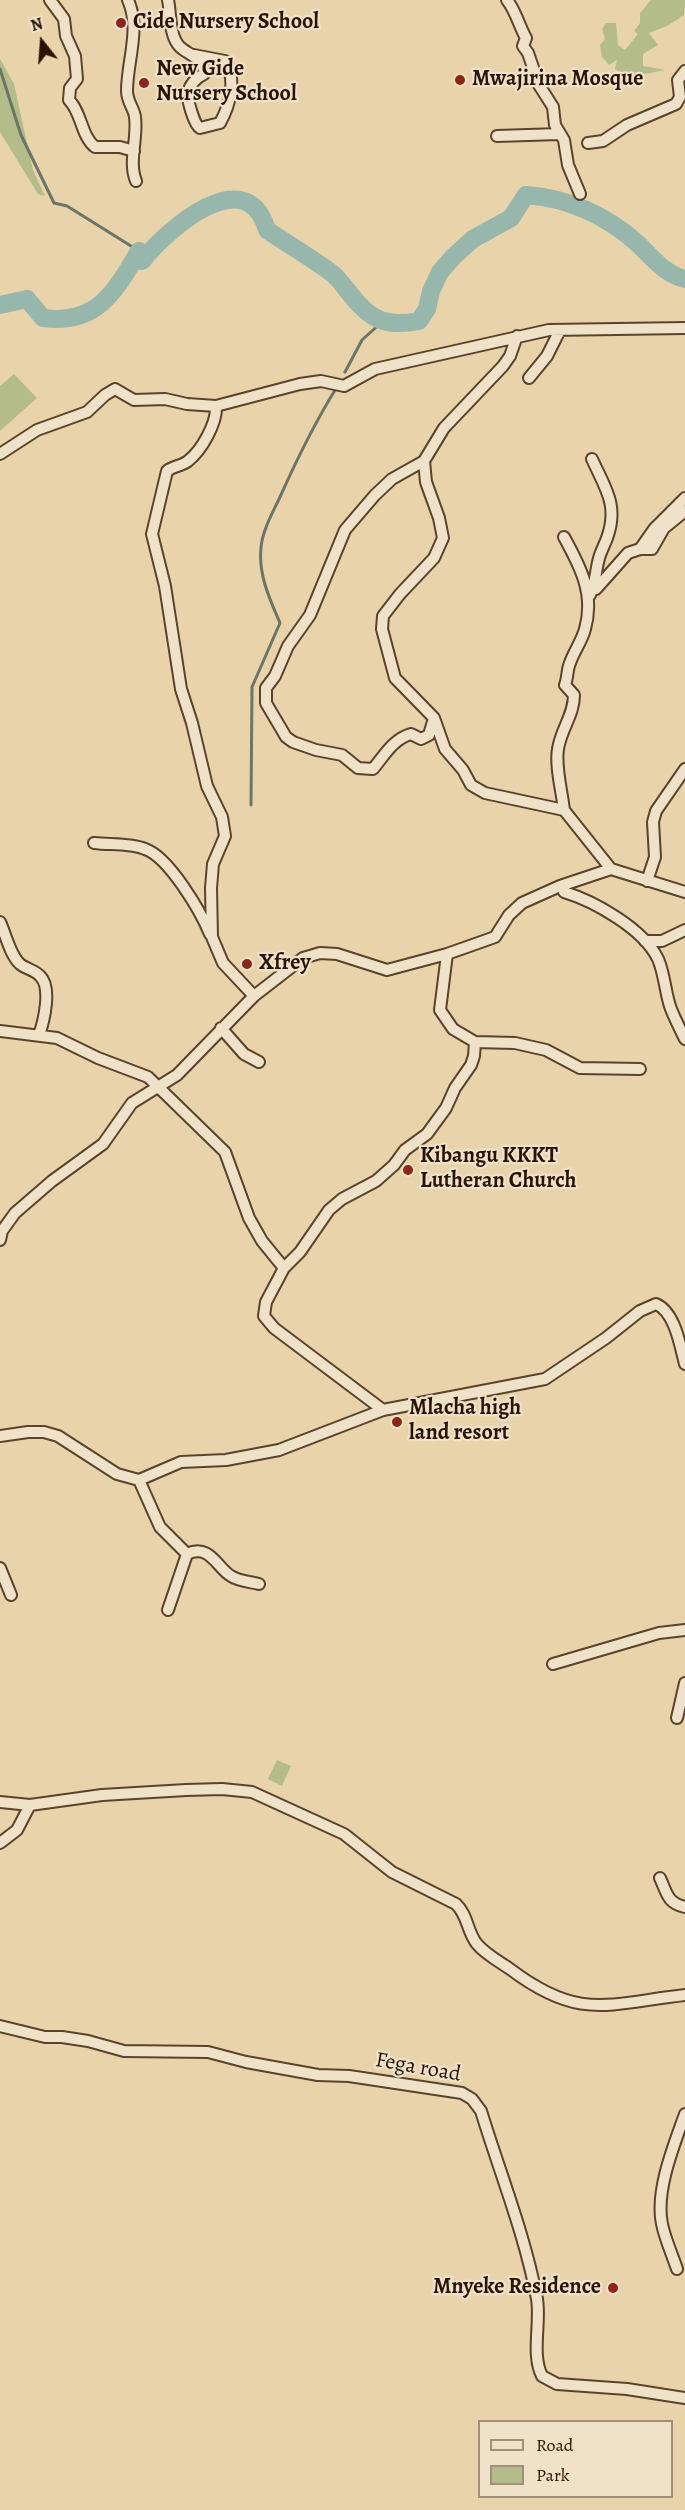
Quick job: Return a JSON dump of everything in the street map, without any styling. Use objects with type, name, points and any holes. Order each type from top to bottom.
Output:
[{"type":"street","points":[[50,0],[64,19],[66,36],[75,56],[76,79],[70,88],[69,100],[76,108],[89,142],[95,147],[120,147],[134,151]]},
{"type":"street","points":[[128,0],[133,28],[127,89],[128,102],[135,116],[133,171],[136,181]]},
{"type":"street","points":[[168,0],[179,46],[194,55],[225,61],[231,75],[230,98],[220,123],[200,128],[195,123],[188,96],[196,79],[204,74],[203,67],[194,55]]},
{"type":"street","points":[[507,0],[513,8],[526,39],[523,46],[528,53],[535,77],[553,107],[555,125],[564,141],[568,165],[580,194]]},
{"type":"street","points":[[588,143],[603,141],[627,125],[676,104],[680,97],[678,84],[682,74]]},
{"type":"street","points":[[497,136],[559,134]]},
{"type":"street","points":[[0,454],[37,430],[87,412],[115,389],[134,400],[165,399],[187,404],[216,406],[300,384],[321,381],[344,386],[375,369],[437,357],[517,336],[560,330],[685,328]]},
{"type":"street","points":[[529,378],[547,356],[560,330]]},
{"type":"street","points":[[434,718],[429,735],[421,739],[411,734],[404,736],[394,742],[373,769],[366,770],[358,768],[342,755],[316,750],[293,742],[286,737],[266,703],[265,695],[288,646],[310,615],[345,530],[392,478],[424,461],[444,428],[503,366],[510,356],[517,336]]},
{"type":"street","points":[[212,937],[213,864],[225,836],[222,817],[207,786],[192,723],[181,689],[165,585],[152,529],[167,471],[188,461],[195,454],[211,427],[216,406]]},
{"type":"street","points":[[592,459],[609,493],[612,506],[611,523],[600,553],[585,629],[569,664],[569,674],[565,685],[574,695],[572,714],[563,729],[558,752],[564,810],[611,869],[685,892]]},
{"type":"street","points":[[424,461],[426,482],[439,518],[443,538],[434,558],[385,612],[382,628],[395,678],[434,718],[445,749],[477,789],[495,796],[564,810]]},
{"type":"street","points":[[640,549],[654,529],[685,498]]},
{"type":"street","points":[[590,595],[628,553],[640,549],[652,549],[664,528],[685,511]]},
{"type":"street","points":[[564,537],[581,567],[590,595]]},
{"type":"street","points":[[647,881],[655,857],[653,822],[656,812],[685,769]]},
{"type":"street","points":[[94,843],[143,848],[151,852],[183,885],[212,937],[223,963],[254,996]]},
{"type":"street","points":[[0,1240],[2,1231],[15,1213],[52,1181],[103,1144],[132,1103],[159,1088],[196,1057],[221,1028],[254,996],[303,958],[320,953],[337,954],[387,970],[447,954],[495,937],[509,915],[522,903],[560,886],[611,869]]},
{"type":"street","points":[[564,892],[584,898],[618,917],[645,941],[657,958],[671,1009],[685,1039]]},
{"type":"street","points":[[0,922],[21,966],[43,980],[46,1005],[39,1035]]},
{"type":"street","points":[[645,941],[662,940],[685,930]]},
{"type":"street","points":[[447,954],[440,1010],[453,1029],[475,1042],[514,1044],[546,1050],[580,1068],[640,1070]]},
{"type":"street","points":[[221,1028],[244,1054],[259,1062]]},
{"type":"street","points":[[0,1031],[57,1038],[98,1058],[148,1077],[225,1152],[249,1218],[262,1241],[284,1268]]},
{"type":"street","points":[[383,1410],[290,1342],[267,1320],[264,1311],[266,1302],[284,1268],[300,1252],[329,1210],[342,1199],[376,1181],[394,1165],[405,1150],[427,1134],[446,1108],[455,1088],[471,1065],[475,1042]]},
{"type":"street","points":[[0,1436],[36,1432],[58,1436],[117,1474],[139,1480],[181,1462],[226,1460],[279,1450],[383,1410],[545,1379],[606,1338],[640,1311],[656,1304],[664,1307],[669,1317],[685,1364]]},
{"type":"street","points":[[139,1480],[160,1527],[187,1554]]},
{"type":"street","points":[[187,1554],[198,1552],[208,1554],[230,1576],[259,1584]]},
{"type":"street","points":[[168,1610],[187,1554]]},
{"type":"street","points":[[0,1568],[11,1595]]},
{"type":"street","points":[[553,1664],[659,1633],[685,1630]]},
{"type":"street","points":[[677,1718],[685,1683]]},
{"type":"street","points":[[0,1802],[30,1805],[114,1794],[222,1789],[252,1792],[344,1834],[392,1872],[456,1904],[461,1909],[477,1946],[546,1993],[572,2003],[600,2006],[685,1995]]},
{"type":"street","points":[[0,1843],[17,1830],[30,1805]]},
{"type":"street","points":[[660,1878],[669,1898],[675,1905],[685,1907]]},
{"type":"street","name":"Fega road","points":[[0,2026],[45,2037],[79,2039],[124,2051],[208,2052],[246,2062],[318,2075],[349,2076],[462,2093],[472,2099],[481,2110],[530,2268],[538,2309],[538,2360],[542,2376],[557,2384],[685,2398]]},
{"type":"street","points":[[677,2269],[662,2225],[661,2199],[675,2141],[685,2114]]},
{"type":"green space","points":[[651,0],[685,0],[684,15],[667,26],[649,33],[658,45],[643,54],[643,66],[665,70],[639,75],[621,72],[615,69],[617,60],[609,65],[602,57],[600,45],[605,39],[602,29],[606,23],[616,23],[618,45],[625,50],[638,34],[634,31],[640,23],[640,13]]},
{"type":"green space","points":[[0,59],[14,84],[33,170],[45,196],[38,194],[0,132]]},
{"type":"green space","points":[[14,374],[37,398],[0,431],[0,386]]},
{"type":"green space","points":[[277,1760],[291,1766],[282,1786],[268,1779]]},
{"type":"waterway","points":[[0,69],[21,135],[54,203],[67,206],[139,251]]},
{"type":"waterway","points":[[0,305],[27,299],[43,318],[62,319],[91,311],[112,292],[139,251],[142,261],[169,233],[187,219],[206,207],[225,200],[242,201],[257,210],[267,230],[333,274],[366,311],[380,320],[389,322],[419,321],[427,309],[431,291],[440,272],[473,239],[511,218],[526,195],[571,204],[599,216],[625,233],[671,274],[685,279]]},
{"type":"waterway","points":[[345,372],[362,340],[383,321]]},
{"type":"waterway","points":[[251,805],[252,687],[280,623],[261,567],[263,535],[300,455],[337,387]]},
{"type":"place","name":"Cide Nursery School","points":[[121,23]]},
{"type":"place","name":"Mwajirina Mosque","points":[[460,80]]},
{"type":"place","name":"New Gide Nursery School","points":[[144,83]]},
{"type":"place","name":"Xfrey","points":[[247,964]]},
{"type":"place","name":"Kibangu KKKT Lutheran Church","points":[[408,1170]]},
{"type":"place","name":"Mlacha high land resort","points":[[397,1422]]},
{"type":"place","name":"Mnyeke Residence","points":[[613,2288]]}]
